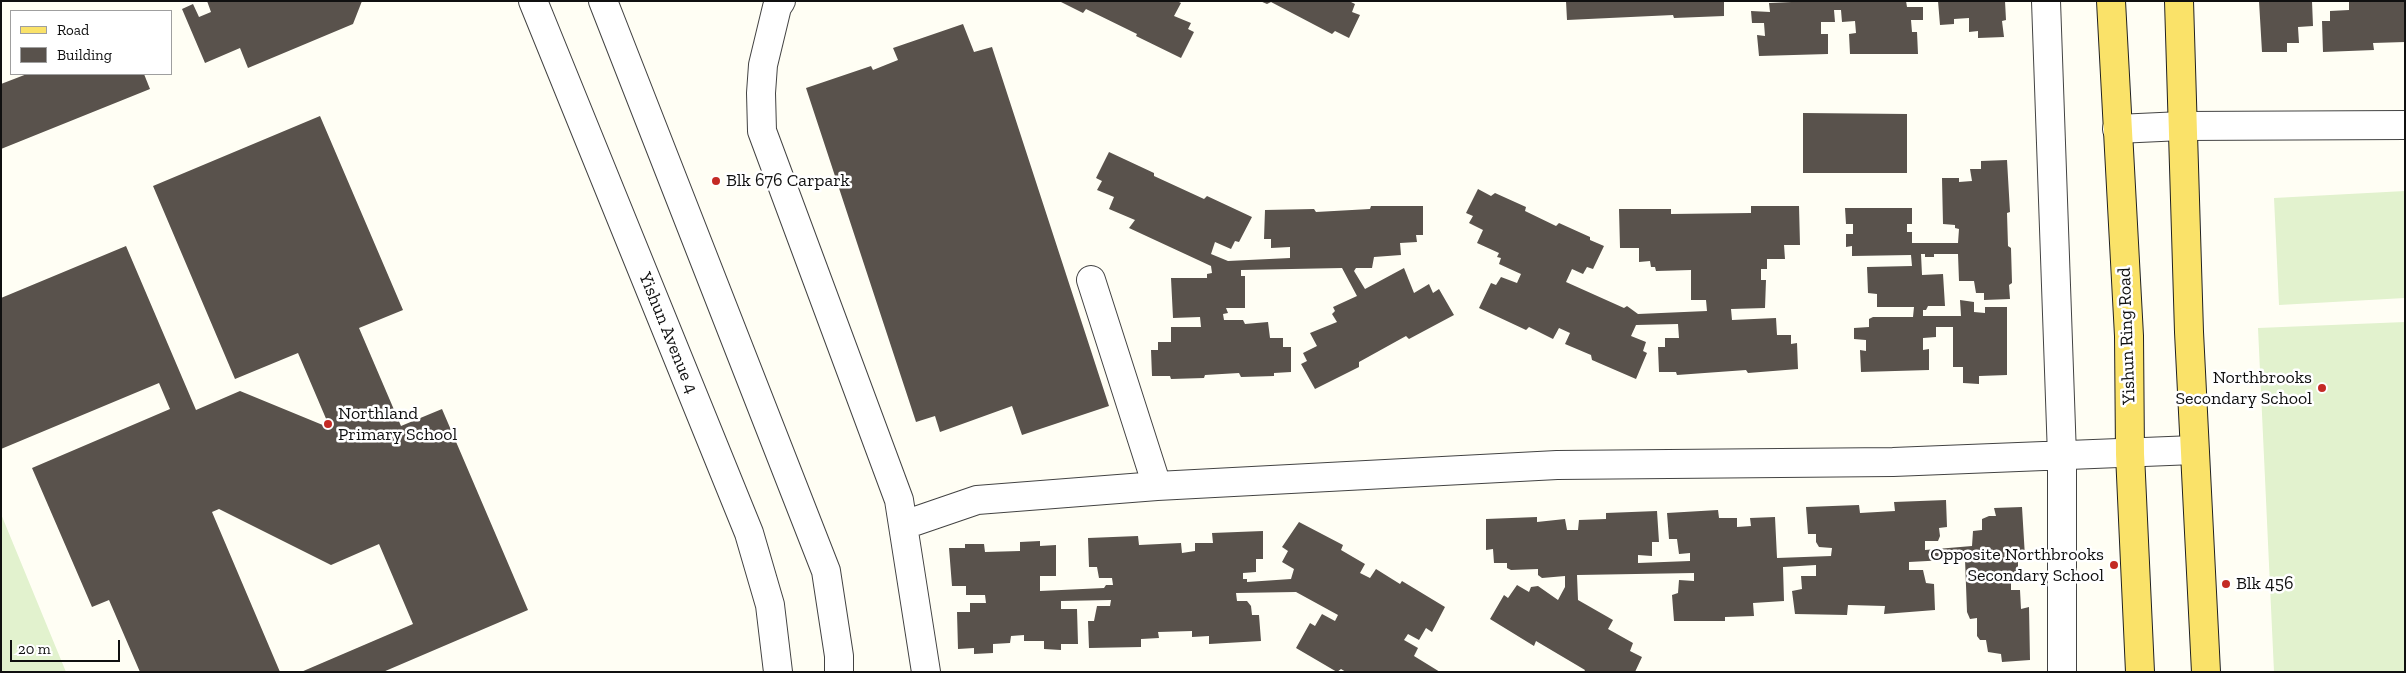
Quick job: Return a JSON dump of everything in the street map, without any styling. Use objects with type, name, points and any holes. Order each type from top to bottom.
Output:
[{"type":"main road","name":"Yishun Ring Road","points":[[2111,1],[2130,336],[2130,454],[2140,672]]},
{"type":"main road","points":[[2179,1],[2194,450],[2206,672]]},
{"type":"street","points":[[603,1],[826,571],[839,656],[839,672]]},
{"type":"street","points":[[781,1],[777,7],[763,65],[761,92],[762,131],[899,500],[926,672]]},
{"type":"street","points":[[2046,1],[2062,456],[2062,672]]},
{"type":"street","name":"Yishun Avenue 4","points":[[534,2],[749,533],[770,605],[778,672]]},
{"type":"street","points":[[2117,129],[2182,126],[2405,125]]},
{"type":"street","points":[[1091,280],[1157,486]]},
{"type":"street","points":[[904,525],[978,500],[1157,486],[1557,465],[1893,462],[2194,450]]},
{"type":"green space","points":[[2405,191],[2405,298],[2279,305],[2274,198]]},
{"type":"green space","points":[[2405,322],[2405,672],[2274,672],[2258,328]]},
{"type":"green space","points":[[1,514],[66,672],[1,672]]},
{"type":"building","points":[[207,1],[362,1],[353,24],[248,68],[240,48],[205,63],[182,9],[193,4],[199,17],[211,12]]},
{"type":"building","points":[[1059,1],[1177,1],[1181,3],[1174,16],[1191,23],[1188,29],[1194,32],[1181,58],[1086,9],[1083,13]]},
{"type":"building","points":[[1260,1],[1349,1],[1355,4],[1352,12],[1360,15],[1349,38],[1335,31],[1332,34],[1271,2],[1267,4]]},
{"type":"building","points":[[1566,1],[1724,1],[1724,16],[1674,18],[1673,15],[1567,20]]},
{"type":"building","points":[[1906,1],[1907,7],[1923,7],[1923,20],[1911,20],[1912,32],[1917,32],[1918,54],[1850,54],[1849,34],[1856,33],[1855,21],[1842,22],[1841,10],[1834,10],[1835,22],[1821,22],[1821,34],[1828,34],[1828,54],[1759,56],[1757,35],[1765,36],[1764,23],[1752,23],[1751,11],[1770,12],[1769,3]]},
{"type":"building","points":[[1938,1],[2005,1],[2006,20],[2002,21],[2004,37],[1978,38],[1978,31],[1969,32],[1969,18],[1954,19],[1954,24],[1940,25]]},
{"type":"building","points":[[2259,1],[2312,1],[2313,26],[2298,27],[2299,43],[2287,43],[2287,52],[2262,52]]},
{"type":"building","points":[[2349,1],[2405,1],[2405,42],[2373,43],[2374,50],[2323,52],[2322,21],[2330,21],[2330,11],[2349,10]]},
{"type":"building","points":[[963,24],[974,52],[992,47],[1109,406],[1022,435],[1012,406],[940,432],[935,416],[916,422],[806,88],[871,66],[873,70],[898,60],[893,48]]},
{"type":"building","points":[[24,75],[144,75],[150,89],[1,149],[1,84]]},
{"type":"building","points":[[1803,113],[1907,114],[1907,173],[1803,173]]},
{"type":"building","points":[[320,116],[403,310],[359,328],[401,426],[442,409],[528,610],[383,672],[301,672],[413,624],[379,544],[331,565],[219,509],[212,512],[280,672],[140,672],[109,600],[92,607],[32,468],[170,409],[159,383],[1,449],[1,298],[126,246],[196,410],[240,391],[330,428],[298,353],[235,379],[153,186]]},
{"type":"building","points":[[1109,152],[1154,173],[1154,176],[1204,199],[1207,196],[1252,217],[1239,242],[1235,241],[1231,249],[1215,242],[1211,254],[1228,261],[1290,258],[1290,247],[1271,248],[1271,239],[1264,239],[1265,210],[1314,209],[1316,212],[1370,209],[1371,206],[1423,206],[1423,235],[1416,235],[1417,242],[1400,243],[1401,255],[1374,257],[1372,268],[1356,268],[1354,271],[1365,289],[1404,268],[1414,293],[1429,284],[1433,293],[1439,289],[1454,315],[1409,339],[1406,336],[1359,362],[1359,367],[1315,389],[1301,364],[1307,361],[1303,353],[1317,346],[1310,333],[1337,322],[1332,314],[1335,311],[1333,307],[1357,296],[1342,268],[1241,270],[1241,276],[1245,276],[1245,308],[1226,308],[1228,313],[1223,314],[1224,320],[1243,320],[1245,324],[1268,322],[1270,338],[1283,338],[1283,347],[1291,347],[1291,372],[1274,373],[1274,376],[1241,377],[1239,373],[1205,375],[1204,378],[1171,379],[1170,376],[1152,376],[1151,350],[1158,350],[1158,342],[1171,342],[1171,327],[1201,327],[1200,317],[1173,318],[1171,278],[1207,278],[1207,274],[1212,273],[1211,266],[1129,228],[1135,220],[1109,209],[1114,197],[1097,190],[1102,181],[1096,178]]},
{"type":"building","points":[[2007,160],[2010,212],[2007,213],[2008,246],[2011,248],[2012,283],[2009,285],[2010,299],[1984,300],[1984,293],[1976,293],[1974,281],[1959,281],[1958,254],[1934,254],[1934,257],[1925,257],[1925,254],[1921,254],[1922,275],[1943,274],[1945,306],[1928,306],[1926,310],[1923,310],[1923,316],[1961,316],[1960,300],[1974,302],[1974,312],[1985,313],[1985,307],[2007,307],[2007,375],[1979,376],[1979,384],[1963,383],[1963,367],[1953,367],[1953,327],[1936,327],[1936,337],[1923,338],[1923,350],[1929,349],[1929,370],[1861,372],[1860,350],[1866,351],[1866,340],[1854,339],[1854,328],[1869,327],[1869,319],[1873,317],[1913,317],[1914,307],[1877,307],[1877,294],[1868,293],[1867,267],[1912,266],[1911,255],[1852,256],[1852,246],[1846,247],[1846,234],[1853,234],[1853,224],[1846,224],[1845,208],[1912,208],[1912,224],[1907,224],[1907,232],[1912,232],[1912,243],[1958,243],[1959,229],[1955,228],[1955,225],[1943,224],[1942,178],[1959,178],[1959,182],[1972,181],[1970,169],[1981,169],[1981,161]]},
{"type":"building","points":[[1478,189],[1491,196],[1495,193],[1526,207],[1525,211],[1556,226],[1559,223],[1590,237],[1590,240],[1604,246],[1593,269],[1587,267],[1583,274],[1572,269],[1566,282],[1624,308],[1627,306],[1638,314],[1707,311],[1706,300],[1691,300],[1691,270],[1656,271],[1655,267],[1651,267],[1650,261],[1639,262],[1639,248],[1620,248],[1619,209],[1671,209],[1671,214],[1751,213],[1751,206],[1799,206],[1800,245],[1784,245],[1785,259],[1767,259],[1767,269],[1761,269],[1761,280],[1766,280],[1765,308],[1731,309],[1732,320],[1776,318],[1777,335],[1791,335],[1791,344],[1797,343],[1798,369],[1748,373],[1746,370],[1677,375],[1676,372],[1659,372],[1658,347],[1665,347],[1665,338],[1679,338],[1678,324],[1636,325],[1631,336],[1646,342],[1643,351],[1647,353],[1636,379],[1592,360],[1591,355],[1565,344],[1570,333],[1559,328],[1553,339],[1529,327],[1526,330],[1479,308],[1491,283],[1496,285],[1501,277],[1517,283],[1521,274],[1499,264],[1501,258],[1497,257],[1499,253],[1477,243],[1483,230],[1469,223],[1473,216],[1466,213]]},
{"type":"building","points":[[1946,500],[1947,527],[1939,528],[1940,536],[1938,541],[1925,541],[1925,550],[1972,546],[1973,531],[1982,530],[1982,519],[1996,516],[1994,508],[2022,507],[2025,557],[2018,558],[2018,578],[2011,578],[2011,590],[2020,590],[2021,609],[2029,607],[2030,660],[2002,662],[2001,654],[1988,652],[1986,640],[1980,640],[1977,636],[1977,618],[1970,619],[1967,612],[1965,559],[1909,562],[1909,570],[1923,570],[1926,583],[1934,584],[1935,610],[1884,614],[1885,606],[1848,605],[1847,615],[1795,614],[1792,591],[1802,589],[1801,576],[1816,576],[1816,565],[1783,567],[1784,601],[1753,603],[1754,616],[1725,617],[1725,621],[1674,621],[1672,595],[1678,593],[1679,580],[1694,581],[1694,573],[1577,575],[1578,600],[1613,620],[1608,629],[1633,643],[1630,651],[1642,657],[1635,672],[1584,672],[1585,670],[1536,641],[1534,646],[1490,619],[1504,595],[1508,598],[1517,585],[1529,592],[1531,587],[1538,586],[1558,600],[1565,587],[1565,576],[1542,578],[1538,575],[1538,569],[1511,570],[1507,568],[1507,563],[1494,563],[1493,549],[1486,550],[1486,519],[1537,517],[1537,522],[1565,519],[1567,530],[1578,530],[1579,520],[1606,519],[1606,513],[1657,511],[1659,542],[1652,542],[1652,556],[1638,555],[1638,563],[1690,561],[1690,553],[1679,554],[1677,539],[1669,539],[1667,513],[1718,510],[1719,518],[1737,518],[1737,527],[1751,526],[1750,518],[1775,517],[1777,558],[1831,556],[1832,548],[1819,547],[1816,542],[1816,534],[1808,534],[1806,507],[1859,505],[1860,513],[1895,511],[1894,502]]},
{"type":"building","points":[[1299,522],[1343,545],[1341,550],[1365,564],[1360,573],[1370,578],[1376,569],[1400,584],[1402,581],[1445,607],[1432,632],[1426,628],[1419,640],[1408,634],[1404,640],[1418,648],[1414,656],[1440,672],[1346,672],[1341,669],[1337,672],[1296,648],[1310,623],[1315,626],[1322,614],[1335,621],[1338,615],[1296,592],[1236,593],[1237,601],[1247,601],[1251,606],[1252,615],[1259,615],[1261,641],[1209,644],[1209,636],[1192,637],[1192,631],[1158,632],[1159,638],[1141,639],[1141,647],[1089,648],[1088,621],[1094,621],[1097,606],[1110,606],[1111,600],[1061,601],[1061,609],[1077,609],[1078,644],[1061,644],[1061,650],[1044,649],[1044,641],[1024,641],[1024,635],[1011,636],[1010,643],[993,644],[993,653],[974,654],[974,648],[958,649],[957,612],[970,612],[970,603],[986,603],[985,595],[966,595],[966,586],[952,586],[949,548],[965,548],[965,544],[984,544],[985,552],[1020,551],[1020,542],[1040,541],[1040,546],[1056,545],[1056,576],[1040,576],[1040,591],[1104,588],[1106,585],[1113,585],[1112,578],[1099,578],[1097,567],[1089,567],[1088,538],[1138,536],[1139,545],[1181,543],[1182,553],[1195,551],[1195,543],[1213,543],[1212,533],[1263,531],[1263,559],[1256,559],[1256,572],[1243,573],[1243,579],[1247,579],[1247,582],[1291,579],[1294,569],[1282,562],[1288,551],[1282,547]]},
{"type":"place","name":"Blk 676 Carpark","points":[[716,181]]},
{"type":"place","name":"Northbrooks Secondary School","points":[[2322,388]]},
{"type":"place","name":"Northland Primary School","points":[[328,424]]},
{"type":"place","name":"Opposite Northbrooks Secondary School","points":[[2114,565]]},
{"type":"place","name":"Blk 456","points":[[2226,584]]}]
